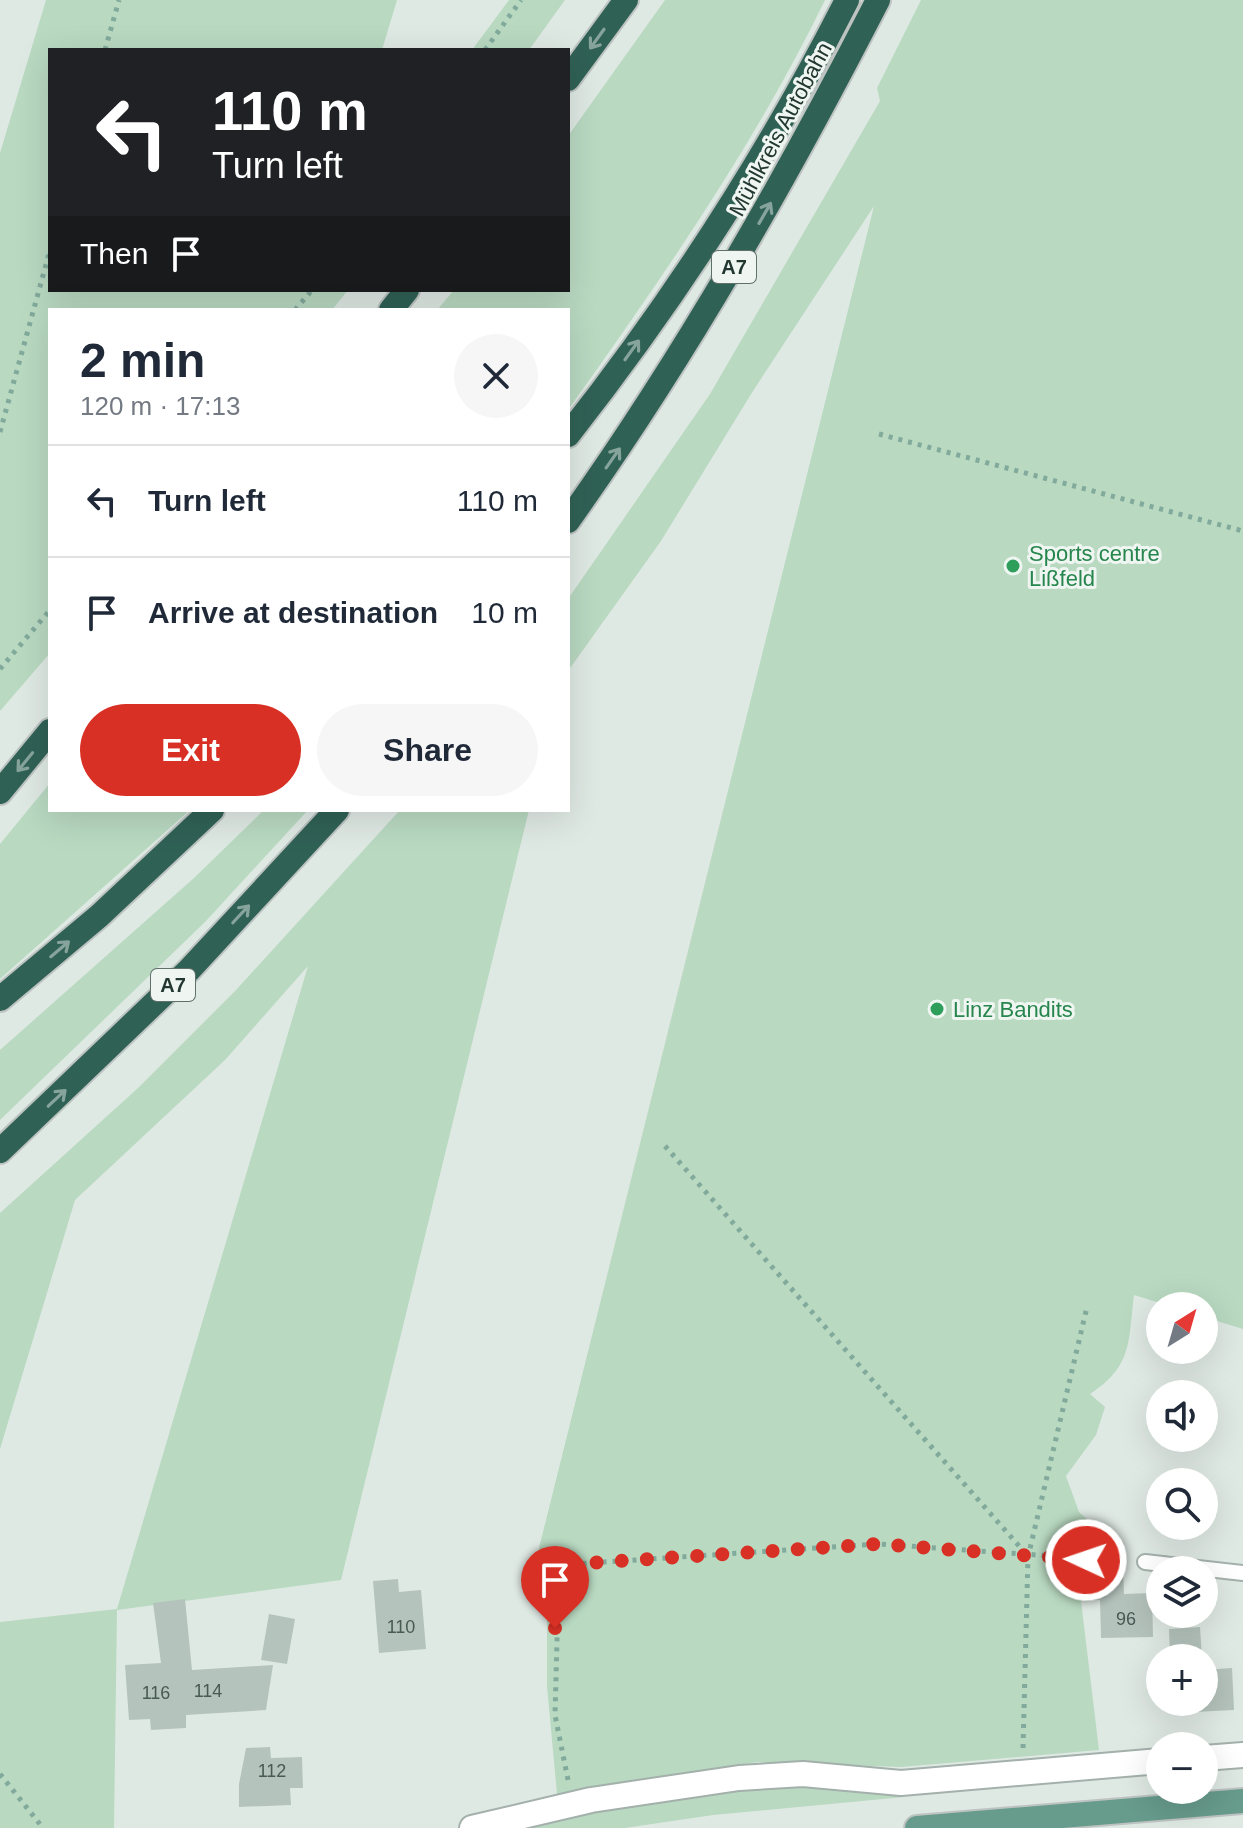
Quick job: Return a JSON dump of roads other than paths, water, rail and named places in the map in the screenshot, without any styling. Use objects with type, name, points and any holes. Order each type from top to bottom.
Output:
[{"type":"highway","points":[[570,76],[626,0]]},
{"type":"highway","points":[[570,432],[682,282],[763,155],[847,0]]},
{"type":"highway","name":"Mühlkreis Autobahn","points":[[570,518],[639,421],[714,302],[791,169],[878,0]]},
{"type":"highway","points":[[393,308],[405,292]]},
{"type":"highway","points":[[0,792],[48,733]]},
{"type":"highway","points":[[0,999],[99,916],[210,812]]},
{"type":"highway","name":"A7","points":[[0,1151],[189,970],[335,812]]},
{"type":"main road","points":[[917,1828],[1243,1801]]},
{"type":"street","points":[[1218,1757],[1243,1755]]},
{"type":"street","points":[[472,1828],[574,1804],[739,1778],[803,1774],[901,1783],[1146,1762]]},
{"type":"lane","points":[[1145,1562],[1243,1573]]},
{"type":"place","name":"Sports centre Lißfeld","points":[[1013,566]]},
{"type":"place","name":"Linz Bandits","points":[[937,1009]]}]
